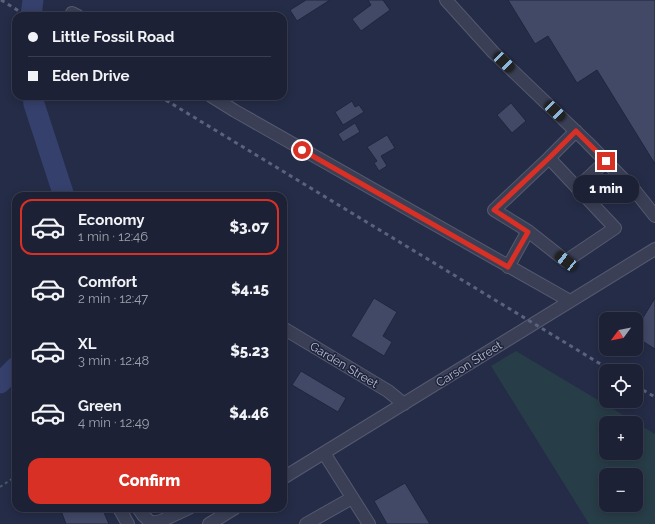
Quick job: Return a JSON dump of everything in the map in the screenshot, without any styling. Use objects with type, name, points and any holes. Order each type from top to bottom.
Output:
[{"type":"street","points":[[446,0],[493,52],[576,131],[636,192],[655,216]]},
{"type":"street","points":[[218,100],[570,301]]},
{"type":"street","points":[[549,158],[615,228],[566,261],[528,232],[494,210],[576,131]]},
{"type":"street","points":[[577,188],[606,161]]},
{"type":"street","points":[[508,267],[528,232]]},
{"type":"street","name":"Carson Street","points":[[287,476],[655,249]]},
{"type":"street","name":"Garden Street","points":[[287,330],[388,391],[404,404]]},
{"type":"street","points":[[324,453],[369,524]]},
{"type":"street","points":[[306,524],[352,498]]},
{"type":"street","points":[[121,512],[128,524]]},
{"type":"street","points":[[141,512],[151,522],[161,521],[180,512]]},
{"type":"street","points":[[209,524],[225,512]]},
{"type":"path","points":[[0,486],[12,478]]},
{"type":"shaded area","points":[[516,351],[599,401],[599,408],[611,408],[625,416],[599,416],[599,460],[643,460],[643,427],[655,434],[655,524],[589,524],[491,366]]},
{"type":"building","points":[[306,0],[330,0],[297,21],[290,10]]},
{"type":"building","points":[[368,0],[383,0],[390,10],[361,31],[352,19],[371,5]]},
{"type":"building","points":[[508,0],[655,0],[655,164],[597,70],[577,83],[548,36],[535,44]]},
{"type":"building","points":[[352,101],[355,107],[359,105],[364,112],[343,125],[335,112]]},
{"type":"building","points":[[511,103],[526,121],[512,133],[497,115]]},
{"type":"building","points":[[355,123],[360,132],[343,142],[338,134]]},
{"type":"building","points":[[387,135],[395,148],[381,156],[387,166],[379,171],[374,163],[377,161],[367,147]]},
{"type":"building","points":[[374,298],[397,312],[383,336],[392,342],[384,356],[351,336]]},
{"type":"building","points":[[655,298],[655,349],[643,341],[643,318]]},
{"type":"building","points":[[301,371],[346,398],[338,412],[292,385]]},
{"type":"building","points":[[405,483],[430,524],[387,524],[374,501]]},
{"type":"building","points":[[62,512],[104,512],[109,524],[66,524]]},
{"type":"waterway","points":[[32,12],[33,0]]},
{"type":"waterway","points":[[34,100],[63,192]]},
{"type":"waterway","points":[[0,383],[12,371]]},
{"type":"railway","points":[[1,0],[20,12]]},
{"type":"railway","points":[[166,100],[600,364]]},
{"type":"railway","points":[[643,390],[655,397]]},
{"type":"route","points":[[302,150],[508,267],[528,232],[494,210],[576,131],[606,161]]}]
